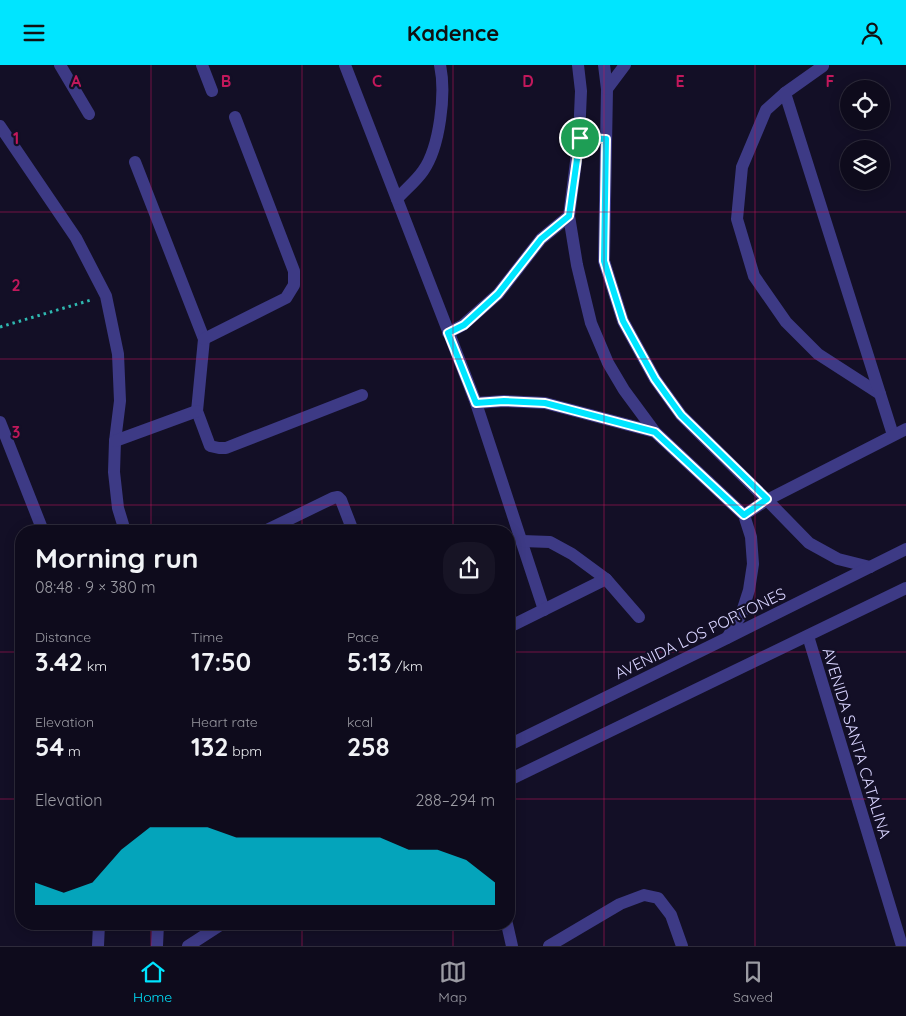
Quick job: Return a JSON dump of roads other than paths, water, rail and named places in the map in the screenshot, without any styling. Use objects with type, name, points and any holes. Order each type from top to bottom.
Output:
[{"type":"street","points":[[60,65],[90,114]]},
{"type":"street","points":[[202,65],[212,91]]},
{"type":"street","points":[[345,65],[476,403],[544,610]]},
{"type":"street","points":[[397,199],[424,170],[432,150],[439,122],[442,95],[440,65]]},
{"type":"street","points":[[578,65],[581,91],[580,138],[569,216],[591,323],[608,363],[624,390],[655,432],[744,515],[751,537],[753,564],[740,615],[727,639]]},
{"type":"street","points":[[604,65],[607,89],[604,261],[623,321],[655,379],[681,415],[809,543],[838,559],[870,567]]},
{"type":"street","points":[[607,89],[625,65]]},
{"type":"street","points":[[823,66],[785,93],[766,110],[742,167],[737,219],[754,276],[786,322],[818,354],[880,394]]},
{"type":"street","points":[[785,93],[893,435]]},
{"type":"street","points":[[204,339],[286,298],[294,285],[294,271],[235,117]]},
{"type":"street","points":[[0,126],[76,238],[106,296],[118,354],[120,379],[114,472],[118,508],[123,525]]},
{"type":"street","points":[[580,138],[606,139]]},
{"type":"street","points":[[135,162],[204,339],[197,411],[210,446],[226,448],[362,395]]},
{"type":"street","points":[[448,333],[464,325],[498,294],[541,239],[569,216]]},
{"type":"street","points":[[476,403],[504,401],[545,403],[655,432]]},
{"type":"street","points":[[115,441],[197,411]]},
{"type":"street","points":[[0,422],[41,525]]},
{"type":"street","points":[[744,515],[767,499],[906,429]]},
{"type":"street","points":[[277,525],[332,498],[338,497],[351,525]]},
{"type":"street","points":[[522,541],[550,543],[572,553],[606,579],[639,617]]},
{"type":"street","name":"AVENIDA LOS PORTONES","points":[[515,742],[906,549]]},
{"type":"street","points":[[515,624],[606,579]]},
{"type":"street","points":[[515,777],[906,587]]},
{"type":"street","name":"AVENIDA SANTA CATALINA","points":[[808,636],[902,946]]},
{"type":"street","points":[[549,946],[620,904],[644,895],[658,898],[671,915],[682,946]]},
{"type":"street","points":[[98,946],[101,930]]},
{"type":"street","points":[[157,946],[158,930]]},
{"type":"street","points":[[188,946],[212,930]]},
{"type":"street","points":[[205,946],[217,930]]},
{"type":"street","points":[[508,930],[512,946]]}]
